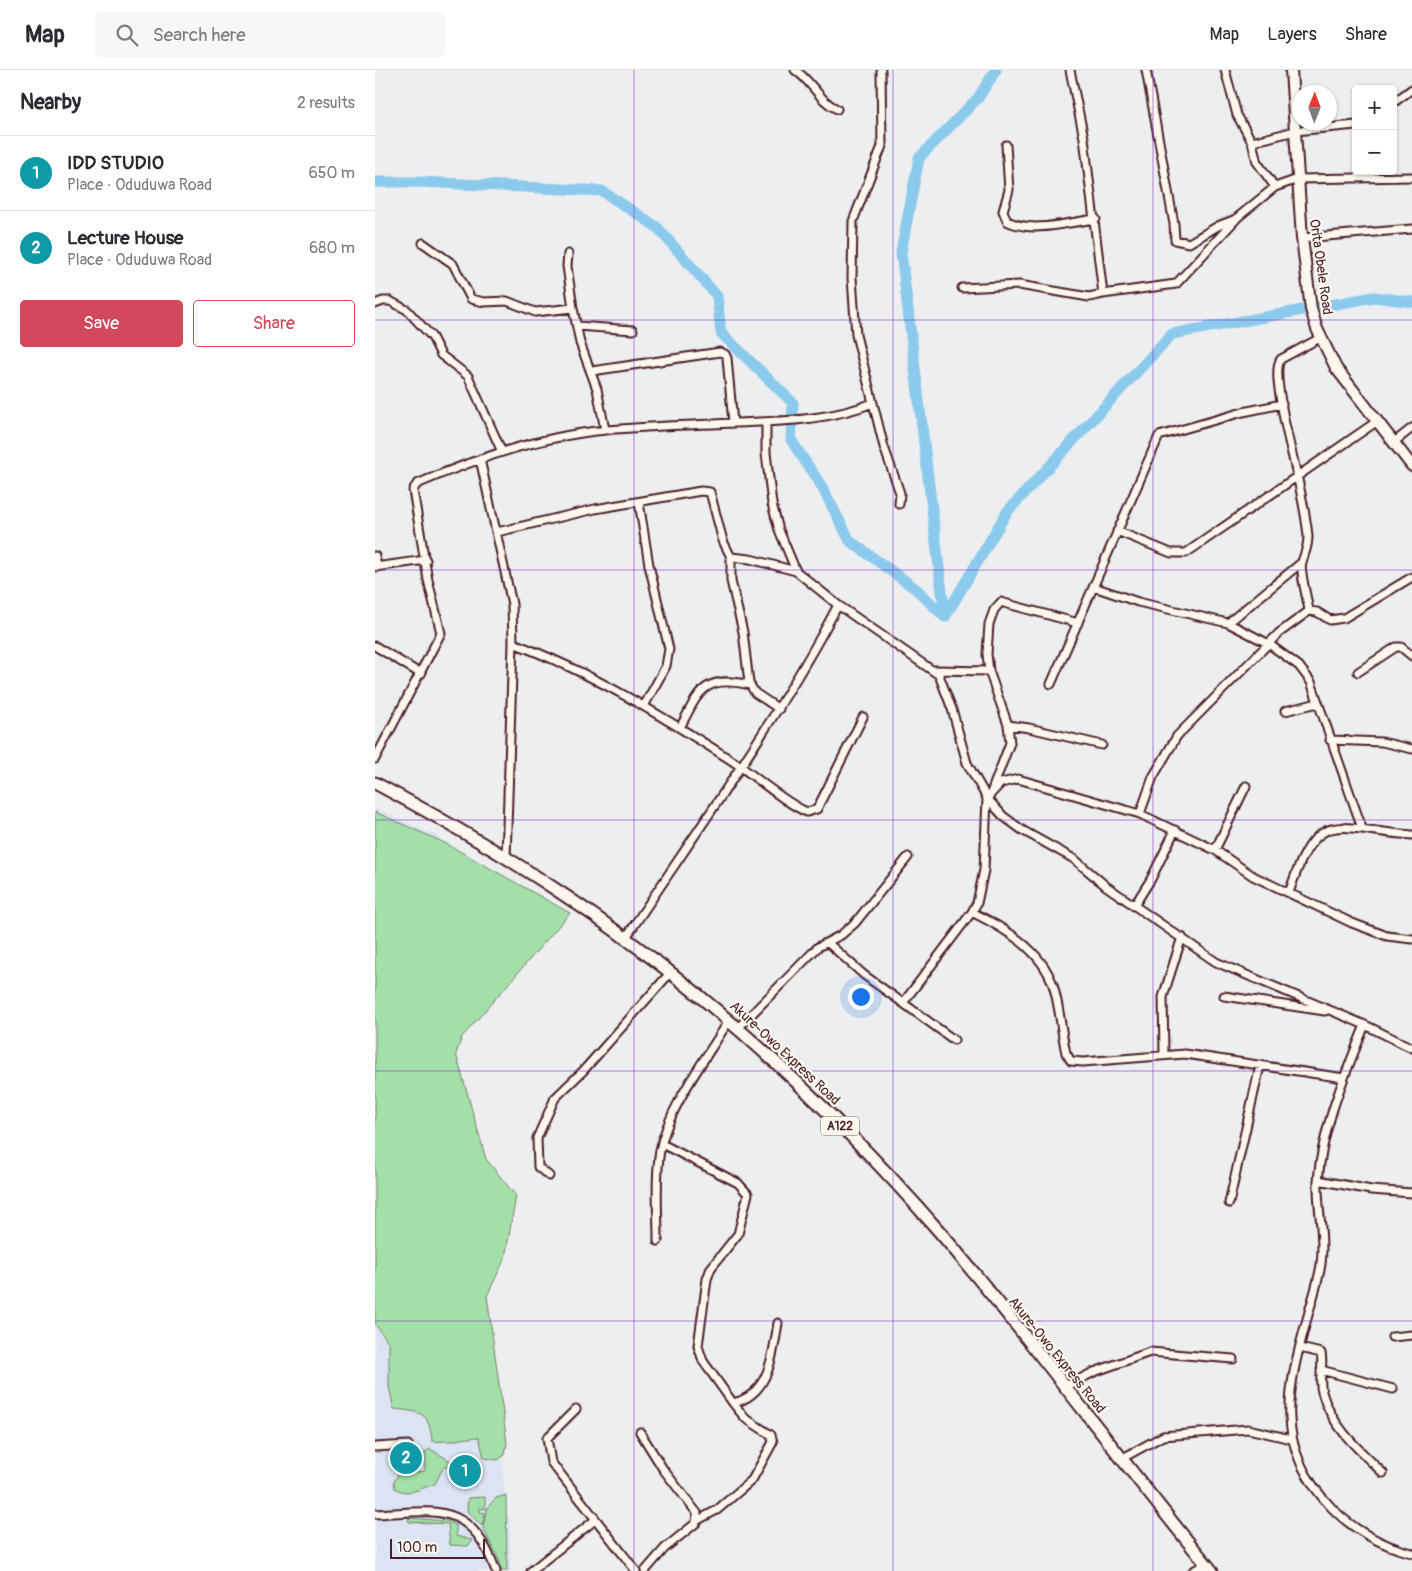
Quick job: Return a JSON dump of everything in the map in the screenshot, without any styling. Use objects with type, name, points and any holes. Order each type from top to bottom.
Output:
[{"type":"highway","name":"Akure-Owo Express Road","points":[[375,783],[506,858],[555,889],[625,939],[670,973],[733,1026],[822,1107],[938,1230],[1209,1568]]},
{"type":"main road","name":"Orita Obele Road","points":[[1291,70],[1302,238],[1311,309],[1320,338],[1336,368],[1412,466]]},
{"type":"street","points":[[795,70],[805,78],[829,106],[837,109]]},
{"type":"street","points":[[881,70],[882,146],[853,221],[852,278],[855,326],[873,402],[879,418],[891,469],[900,494],[899,504]]},
{"type":"street","points":[[1070,70],[1084,138],[1096,219],[1103,294]]},
{"type":"street","points":[[1146,70],[1175,240],[1189,242],[1218,226],[1239,218]]},
{"type":"street","points":[[1225,70],[1237,115],[1252,142],[1257,162],[1275,187]]},
{"type":"street","points":[[1397,99],[1412,89]]},
{"type":"street","points":[[1252,142],[1295,131],[1352,125]]},
{"type":"street","points":[[1006,145],[1009,190],[1003,210],[1007,221],[1021,226],[1039,226],[1096,219]]},
{"type":"street","points":[[962,288],[1019,285],[1089,297],[1176,284],[1239,218],[1275,187],[1298,179],[1412,177]]},
{"type":"street","points":[[1302,238],[1412,230]]},
{"type":"street","points":[[423,243],[453,264],[471,298],[484,302],[503,300],[535,312],[573,308]]},
{"type":"street","points":[[568,254],[567,266],[580,343],[592,371],[605,430]]},
{"type":"street","points":[[375,304],[383,301],[389,302],[407,310],[432,336],[441,355],[468,376],[502,452]]},
{"type":"street","points":[[577,326],[633,330]]},
{"type":"street","points":[[1228,623],[1301,563],[1308,548],[1299,476],[1289,444],[1281,404],[1277,365],[1279,361],[1320,338]]},
{"type":"street","points":[[592,371],[720,352],[725,354],[727,358],[733,423]]},
{"type":"street","points":[[375,760],[441,633],[428,580],[414,487],[481,459],[541,441],[605,430],[804,421],[873,402]]},
{"type":"street","points":[[1051,684],[1079,624],[1159,436],[1243,412],[1281,404]]},
{"type":"street","points":[[766,422],[766,453],[772,504],[779,530],[796,571]]},
{"type":"street","points":[[1117,532],[1171,553],[1186,553],[1376,422]]},
{"type":"street","points":[[1393,443],[1412,428]]},
{"type":"street","points":[[481,459],[512,604],[513,643],[506,858]]},
{"type":"street","points":[[497,532],[595,509],[701,491],[710,492],[723,541],[731,557],[731,581],[743,632],[750,685],[755,693],[779,709]]},
{"type":"street","points":[[639,502],[649,565],[669,649],[666,666],[644,706]]},
{"type":"street","points":[[375,556],[376,567],[426,560]]},
{"type":"street","points":[[731,557],[750,559],[796,571],[838,605],[934,670],[939,675],[946,692],[967,763],[989,795],[1016,826],[1074,859],[1134,906],[1216,962],[1365,1025],[1412,1048]]},
{"type":"street","points":[[1301,563],[1309,611]]},
{"type":"street","points":[[1140,814],[1153,777],[1177,736],[1232,678],[1290,624],[1309,611],[1317,612],[1330,620],[1344,618],[1412,577]]},
{"type":"street","points":[[1094,587],[1138,602],[1228,623],[1269,644],[1306,673],[1362,828]]},
{"type":"street","points":[[903,1003],[927,974],[972,912],[977,902],[984,870],[989,795],[1009,750],[1008,726],[989,671],[987,637],[994,610],[1001,602],[1079,624]]},
{"type":"street","points":[[625,939],[779,709],[838,605]]},
{"type":"street","points":[[513,643],[536,651],[644,706],[741,766],[801,810],[813,812],[817,809],[863,717]]},
{"type":"street","points":[[375,646],[421,674]]},
{"type":"street","points":[[1359,672],[1396,646],[1401,647],[1412,656]]},
{"type":"street","points":[[934,670],[989,671]]},
{"type":"street","points":[[680,728],[696,696],[703,690],[722,681],[750,685]]},
{"type":"street","points":[[1285,711],[1318,703]]},
{"type":"street","points":[[1008,726],[1029,728],[1102,745]]},
{"type":"street","points":[[1330,740],[1382,742],[1412,749]]},
{"type":"street","points":[[989,795],[1001,783],[1018,779],[1140,814],[1215,850],[1247,873],[1289,893],[1387,936],[1412,939]]},
{"type":"street","points":[[1215,850],[1246,786]]},
{"type":"street","points":[[1289,893],[1303,856],[1314,838],[1331,828],[1362,828],[1412,835]]},
{"type":"street","points":[[1134,906],[1151,879],[1175,830]]},
{"type":"street","points":[[658,1241],[659,1164],[662,1144],[674,1113],[733,1026],[818,947],[828,944],[841,936],[869,908],[907,857]]},
{"type":"street","points":[[972,912],[1006,929],[1045,968],[1055,993],[1066,1053],[1071,1061],[1083,1062],[1165,1054],[1212,1056],[1261,1066],[1343,1078]]},
{"type":"street","points":[[1165,1054],[1163,997],[1182,937]]},
{"type":"street","points":[[828,944],[864,975],[954,1040]]},
{"type":"street","points":[[549,1176],[538,1167],[536,1147],[539,1132],[555,1098],[583,1071],[670,973]]},
{"type":"street","points":[[1224,996],[1335,1012]]},
{"type":"street","points":[[1365,1025],[1343,1078],[1327,1128],[1319,1180],[1322,1263],[1300,1348],[1290,1407],[1291,1439],[1304,1473],[1338,1514],[1380,1542],[1412,1553]]},
{"type":"street","points":[[1229,1203],[1261,1066]]},
{"type":"street","points":[[645,1571],[665,1548],[698,1520],[717,1510],[752,1480],[773,1442],[771,1435],[745,1418],[733,1403],[703,1361],[698,1346],[707,1279],[714,1262],[738,1234],[748,1194],[737,1183],[662,1144]]},
{"type":"street","points":[[1319,1180],[1371,1190],[1412,1193]]},
{"type":"street","points":[[733,1403],[747,1398],[764,1379],[771,1366],[777,1323]]},
{"type":"street","points":[[1392,1337],[1412,1335]]},
{"type":"street","points":[[1300,1348],[1321,1353],[1321,1391],[1339,1426],[1355,1447],[1383,1472]]},
{"type":"street","points":[[1064,1387],[1115,1363],[1150,1352],[1233,1359]]},
{"type":"street","points":[[1321,1370],[1393,1389]]},
{"type":"street","points":[[576,1409],[547,1438],[547,1448],[551,1462],[637,1571]]},
{"type":"street","points":[[1121,1459],[1163,1436],[1248,1429],[1291,1439]]},
{"type":"street","points":[[640,1432],[663,1469],[697,1513],[698,1520]]},
{"type":"street","points":[[375,1448],[408,1445]]},
{"type":"street","points":[[375,1514],[433,1512],[464,1520],[480,1539],[496,1571]]},
{"type":"street","points":[[531,1571],[595,1520]]},
{"type":"street","points":[[1193,1571],[1209,1568]]},
{"type":"shaded area","points":[[375,808],[440,837],[456,1055],[470,1098],[500,1422],[506,1517],[510,1518],[510,1571],[375,1571]]},
{"type":"green space","points":[[375,812],[445,843],[570,913],[462,1037],[456,1054],[486,1159],[516,1196],[505,1258],[487,1296],[507,1443],[505,1455],[498,1460],[484,1458],[479,1437],[432,1441],[431,1431],[426,1418],[411,1411],[394,1409],[389,1387],[389,1343],[375,1324]]},
{"type":"green space","points":[[430,1449],[454,1463],[450,1470],[444,1466],[435,1484],[420,1489],[405,1492],[395,1488],[394,1481],[398,1475],[425,1471],[425,1452]]},
{"type":"green space","points":[[506,1495],[507,1571],[500,1571],[499,1560],[483,1528],[487,1508],[496,1498]]},
{"type":"green space","points":[[485,1497],[485,1509],[480,1508],[480,1512],[485,1513],[482,1526],[467,1511],[468,1498]]},
{"type":"green space","points":[[408,1518],[447,1521],[456,1525],[456,1536],[472,1540],[468,1546],[450,1545],[448,1524],[409,1522]]},
{"type":"waterway","points":[[945,617],[901,252],[919,158],[978,98],[996,70]]},
{"type":"waterway","points":[[375,182],[421,182],[602,191],[657,227],[717,296],[721,333],[793,403],[791,440],[822,487],[850,541],[916,589],[945,617],[1007,512],[1172,334],[1374,297],[1412,302]]},
{"type":"place","name":"Lecture House","points":[[406,1458]]},
{"type":"place","name":"IDD STUDIO","points":[[465,1471]]}]
